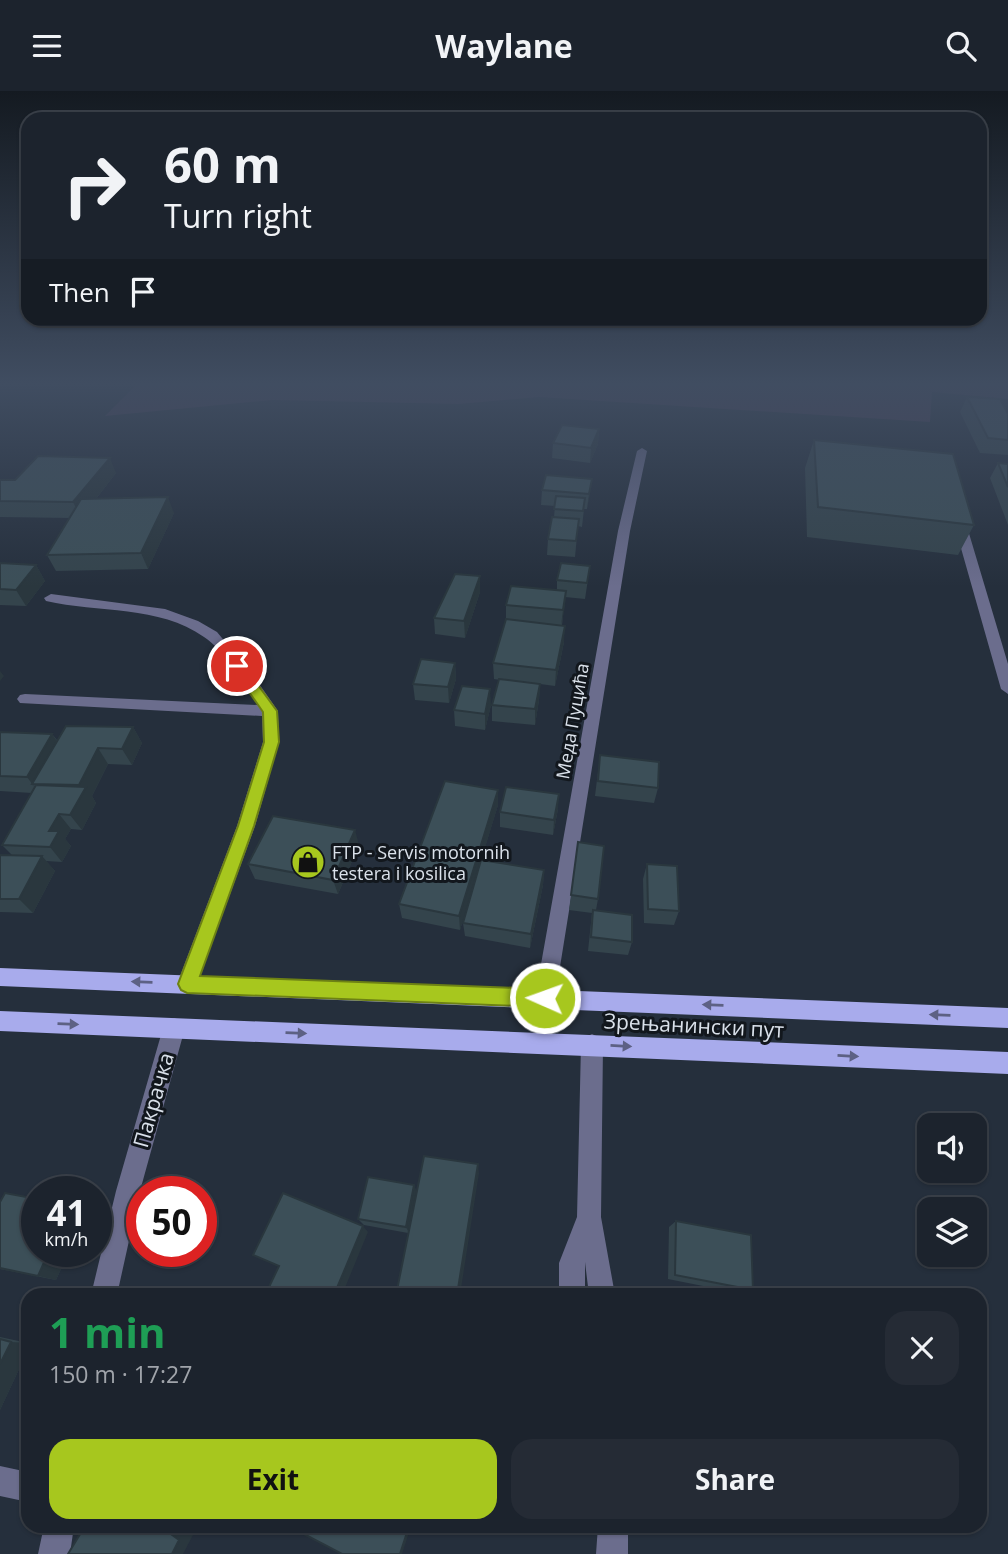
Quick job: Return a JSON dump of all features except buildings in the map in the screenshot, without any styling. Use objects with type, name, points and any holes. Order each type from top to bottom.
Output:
[{"type":"main road","name":"Зрењанински пут","points":[[0,977],[1008,1018]]},
{"type":"main road","name":"Зрењанински пут","points":[[0,1021],[1008,1063]]},
{"type":"street","name":"Меда Пуцића","points":[[545,998],[624,531],[642,451]]},
{"type":"street","points":[[954,502],[1008,688]]},
{"type":"street","points":[[51,598],[165,613],[193,624],[212,635],[250,681],[270,711],[271,742],[261,778],[246,826],[187,984]]},
{"type":"street","points":[[25,699],[270,711]]},
{"type":"street","name":"Пакрачка","points":[[106,1288],[128,1191],[174,1028]]},
{"type":"street","points":[[592,1045],[589,1217],[601,1288]]},
{"type":"street","points":[[572,1288],[572,1263],[589,1217]]},
{"type":"street","points":[[0,1481],[21,1486]]},
{"type":"street","points":[[54,1554],[58,1533]]},
{"type":"street","points":[[612,1554],[613,1533]]},
{"type":"place","name":"FTP - Servis motornih testera i kosilica","points":[[308,862]]},
{"type":"route","points":[[237,666],[270,711],[271,742],[246,826],[187,984],[545,998]]}]
